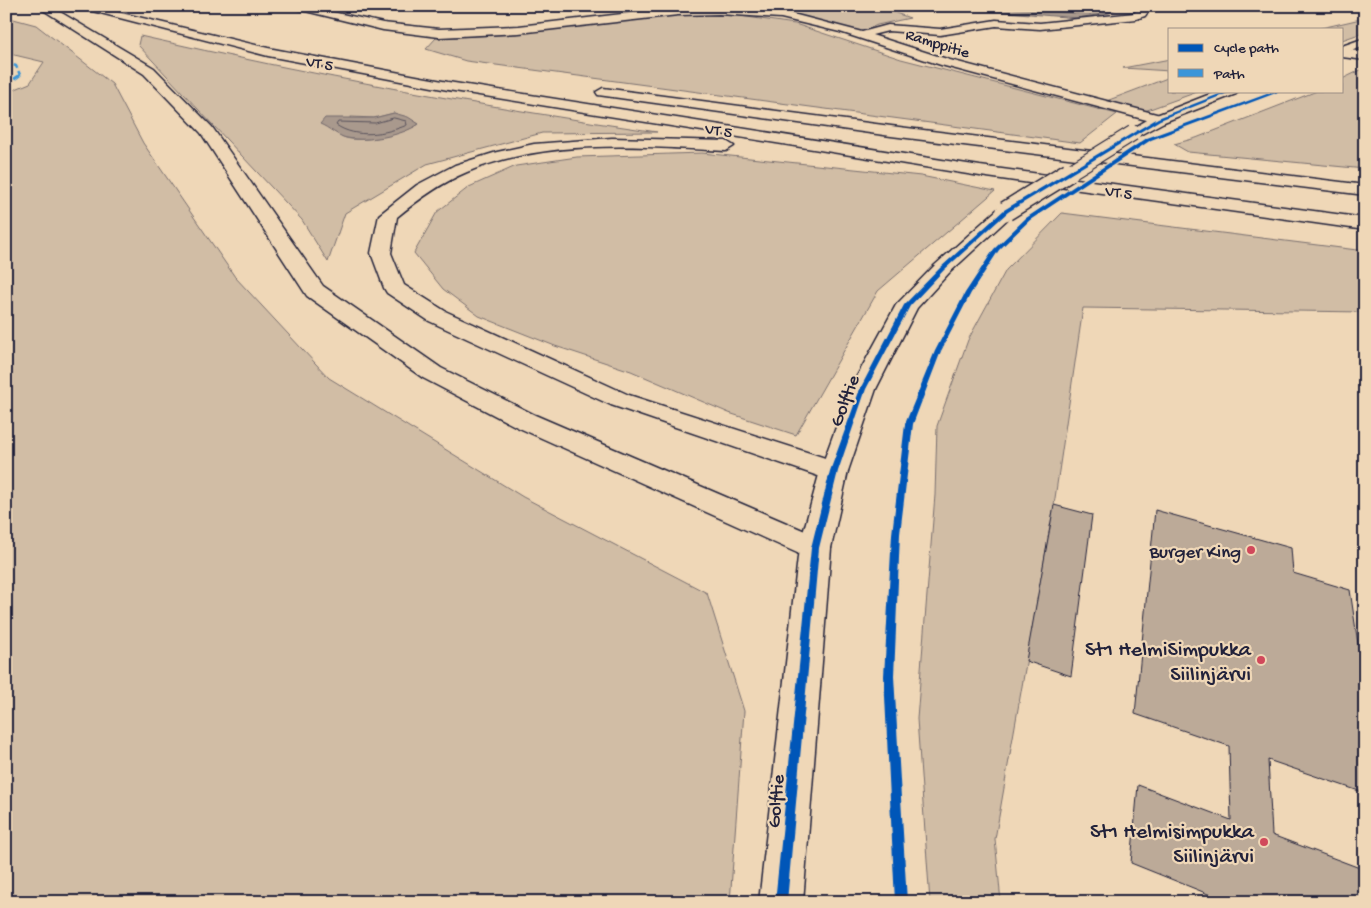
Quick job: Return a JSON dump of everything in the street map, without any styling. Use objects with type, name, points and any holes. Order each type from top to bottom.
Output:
[{"type":"main road","points":[[42,6],[150,70],[207,130],[315,291],[424,368],[526,422],[815,548]]},
{"type":"main road","name":"VT 5","points":[[78,6],[268,52],[448,86],[980,171],[1365,224]]},
{"type":"main road","name":"Ramppitie","points":[[290,6],[386,27],[438,33],[512,31],[615,17],[698,10],[808,18],[860,33],[927,57],[1158,119]]},
{"type":"main road","points":[[860,33],[888,28],[940,32],[996,23],[1040,26],[1074,24],[1136,16],[1141,14],[1147,6]]},
{"type":"main road","points":[[1354,48],[1365,56]]},
{"type":"main road","name":"VT 5","points":[[592,91],[1365,190]]},
{"type":"main road","name":"Golftie","points":[[781,902],[815,548],[834,471],[863,388],[907,305],[942,269],[1006,211],[1158,119],[1228,92]]},
{"type":"main road","points":[[834,471],[620,400],[437,316],[395,288],[381,253],[388,215],[428,185],[474,165],[523,152],[608,142],[767,148],[980,171]]},
{"type":"main road","points":[[1251,176],[1365,186]]},
{"type":"shaded area","points":[[791,6],[884,9],[910,18],[877,25],[860,33],[776,14]]},
{"type":"shaded area","points":[[684,14],[740,16],[795,24],[901,59],[1117,114],[1080,143],[466,61],[426,49],[436,38],[515,34]]},
{"type":"shaded area","points":[[6,17],[36,25],[112,84],[143,143],[235,277],[329,378],[523,497],[707,593],[744,711],[730,902],[6,902],[6,93],[30,83],[44,62],[6,53]]},
{"type":"shaded area","points":[[1365,18],[1365,32],[1344,39],[1344,28],[1321,28]]},
{"type":"shaded area","points":[[140,36],[398,89],[527,112],[657,132],[542,133],[427,164],[345,213],[328,262],[302,220],[138,45]],"holes":[[[394,113],[419,124],[394,134],[362,139],[340,136],[333,130],[351,117],[374,118]]]},
{"type":"shaded area","points":[[1168,59],[1168,71],[1123,68]]},
{"type":"shaded area","points":[[1365,68],[1365,169],[1188,152],[1174,144],[1196,138],[1314,92],[1344,92],[1344,78]]},
{"type":"shaded area","points":[[1168,78],[1168,92],[1197,92],[1139,113],[1101,103]]},
{"type":"shaded area","points":[[702,153],[921,176],[995,191],[878,291],[796,435],[729,413],[631,371],[555,346],[479,316],[443,289],[414,253],[437,212],[469,187],[516,166],[577,157]]},
{"type":"shaded area","points":[[1062,213],[1365,251],[1365,312],[1083,308],[1054,505],[995,839],[1001,902],[930,902],[917,719],[935,495],[937,426],[968,340],[1006,270]]},
{"type":"water","points":[[936,6],[1121,6],[1109,13],[1077,18]]},
{"type":"water","points":[[394,113],[408,117],[419,124],[394,135],[355,139],[337,134],[320,124],[325,118],[374,118]]},
{"type":"building","points":[[1054,505],[1092,515],[1071,676],[1026,661]]},
{"type":"building","points":[[1155,510],[1291,548],[1293,573],[1350,590],[1365,691],[1365,793],[1268,760],[1272,835],[1365,870],[1365,902],[1228,902],[1131,863],[1138,785],[1231,820],[1229,746],[1135,714]]},
{"type":"marked path","points":[[6,63],[16,66],[21,77],[6,85]]},
{"type":"cycle path","points":[[781,902],[815,548],[834,471],[863,389],[907,305],[942,269],[1006,211],[1159,119],[1228,92]]},
{"type":"cycle path","points":[[901,902],[889,676],[896,534],[909,424],[938,351],[968,293],[997,249],[1028,219],[1149,139],[1276,92]]},
{"type":"place","name":"Burger King","points":[[1251,550]]},
{"type":"place","name":"St1 HelmiSimpukka Siilinjärvi","points":[[1261,660]]},
{"type":"place","name":"St1 Helmisimpukka Siilinjärvi","points":[[1264,842]]}]
